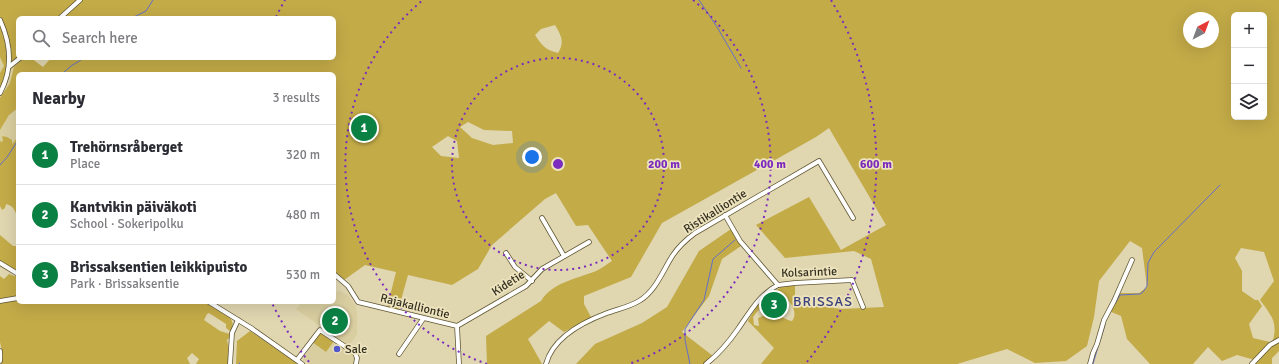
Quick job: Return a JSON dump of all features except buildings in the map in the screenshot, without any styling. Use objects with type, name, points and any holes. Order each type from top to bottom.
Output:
[{"type":"street","points":[[62,16],[80,0]]},
{"type":"street","points":[[0,20],[7,37],[10,66],[8,76],[0,93]]},
{"type":"street","points":[[10,66],[18,60]]},
{"type":"street","name":"Ristikalliontie","points":[[546,364],[554,346],[565,336],[601,316],[634,304],[644,298],[654,287],[680,246],[695,233],[819,161],[853,218]]},
{"type":"street","name":"Kolsarintie","points":[[725,215],[744,247],[778,285],[852,280],[863,307]]},
{"type":"street","points":[[542,218],[564,256]]},
{"type":"street","name":"Kidetie","points":[[457,326],[526,286],[542,269],[589,242]]},
{"type":"street","points":[[506,253],[515,267],[532,281]]},
{"type":"street","points":[[1090,364],[1104,320],[1132,260]]},
{"type":"street","points":[[0,263],[16,273]]},
{"type":"street","name":"Rajakalliontie","points":[[336,276],[343,281],[353,293],[358,302],[423,319],[457,326],[459,364]]},
{"type":"street","points":[[706,364],[727,344],[759,300],[778,285]]},
{"type":"street","points":[[0,301],[16,298]]},
{"type":"street","points":[[212,304],[302,364]]},
{"type":"street","points":[[398,354],[423,319]]},
{"type":"street","points":[[230,364],[232,333],[238,320]]},
{"type":"street","points":[[297,360],[320,330],[357,355],[356,364]]},
{"type":"street","points":[[1252,364],[1270,345],[1279,340]]},
{"type":"street","points":[[0,351],[0,362]]},
{"type":"shaded area","points":[[0,0],[78,0],[60,16],[16,16],[16,59],[12,62],[8,36],[0,16]]},
{"type":"shaded area","points":[[82,0],[1279,0],[1279,338],[1272,343],[1275,330],[1273,320],[1260,300],[1274,281],[1264,252],[1241,248],[1235,258],[1242,271],[1242,291],[1255,300],[1258,300],[1262,306],[1249,324],[1253,338],[1270,342],[1255,360],[1237,355],[1222,361],[1208,347],[1193,364],[1150,364],[1127,339],[1121,316],[1109,311],[1119,293],[1139,293],[1147,287],[1142,248],[1130,241],[1099,281],[1094,317],[1087,346],[1066,361],[1035,363],[1007,349],[957,364],[761,364],[774,348],[748,321],[758,304],[760,308],[753,317],[754,325],[759,326],[758,318],[765,315],[770,309],[761,302],[770,294],[773,302],[775,301],[771,293],[780,288],[780,286],[795,285],[795,302],[841,309],[884,307],[871,259],[854,251],[785,258],[756,225],[809,197],[841,250],[886,225],[829,128],[816,137],[662,223],[631,277],[584,296],[584,304],[591,317],[564,332],[549,321],[528,339],[542,364],[487,364],[486,336],[541,301],[558,285],[596,271],[612,261],[588,225],[576,226],[556,193],[545,199],[492,245],[478,269],[452,285],[408,275],[398,311],[387,308],[396,272],[365,265],[344,280],[336,274],[336,72],[16,72],[16,110],[9,115],[0,130],[0,98],[10,83],[14,67],[22,60],[34,60],[43,67],[49,60],[336,60],[336,16],[63,16]],"holes":[[[555,25],[562,42],[558,53],[545,47],[535,35],[541,29]],[[468,122],[484,130],[512,131],[513,143],[493,145],[472,138],[460,127]],[[448,136],[457,141],[459,158],[441,156],[432,147]],[[785,298],[790,302],[793,308],[794,318],[792,321],[782,317],[775,310],[778,307],[783,306],[782,300]]]},
{"type":"shaded area","points":[[0,16],[8,36],[10,52],[16,56],[16,60],[22,60],[14,67],[16,140],[12,145],[7,137],[2,136],[4,140],[2,142],[0,141]]},
{"type":"shaded area","points":[[0,26],[6,43],[8,67],[0,90],[0,73],[4,66],[0,57]]},
{"type":"shaded area","points":[[2,136],[7,137],[12,140],[12,144],[16,139],[16,214],[11,206],[6,204],[5,208],[2,210],[0,206],[0,141],[2,142]]},
{"type":"shaded area","points":[[731,229],[741,246],[722,259],[709,296],[682,332],[713,356],[704,364],[576,364],[595,344],[642,323],[667,307],[699,251]]},
{"type":"shaded area","points":[[0,235],[13,246],[16,246],[16,271],[0,262]]},
{"type":"shaded area","points":[[9,274],[16,276],[16,297],[0,300],[0,276],[4,279]]},
{"type":"shaded area","points":[[340,291],[348,295],[356,307],[357,334],[349,346],[296,309],[300,304],[336,304],[336,292]]},
{"type":"shaded area","points":[[16,299],[16,304],[210,304],[226,313],[232,322],[230,331],[226,328],[226,324],[209,313],[204,320],[220,331],[230,334],[230,337],[227,340],[228,364],[196,364],[199,359],[192,353],[187,358],[190,364],[1,364],[3,356],[0,342],[0,303]]},
{"type":"shaded area","points":[[250,331],[298,364],[236,364],[237,341]]},
{"type":"shaded area","points":[[320,333],[334,341],[326,352],[312,342]]},
{"type":"shaded area","points":[[334,341],[354,354],[355,364],[310,364],[303,359],[314,344],[326,352]]},
{"type":"shaded area","points":[[1279,341],[1279,351],[1272,358],[1272,364],[1253,364],[1270,346]]},
{"type":"waterway","points":[[136,16],[146,11],[153,0]]},
{"type":"waterway","points":[[699,0],[741,68]]},
{"type":"waterway","points":[[64,72],[81,60]]},
{"type":"waterway","points":[[0,165],[16,143]]},
{"type":"waterway","points":[[1115,304],[1120,295],[1140,294],[1143,292],[1147,286],[1148,263],[1154,252],[1220,185]]},
{"type":"waterway","points":[[690,364],[685,340],[685,329],[704,300],[713,259],[735,240]]},
{"type":"waterway","points":[[1100,341],[1105,325]]},
{"type":"waterway","points":[[1093,364],[1098,347]]},
{"type":"place","name":"Trehörnsråberget","points":[[364,128]]},
{"type":"place","name":"Brissaksentien leikkipuisto","points":[[774,305]]},
{"type":"place","name":"Kantvikin päiväkoti","points":[[335,321]]},
{"type":"place","name":"Sale","points":[[337,349]]},
{"type":"district","name":"BRISSAS","points":[[823,301]]}]
